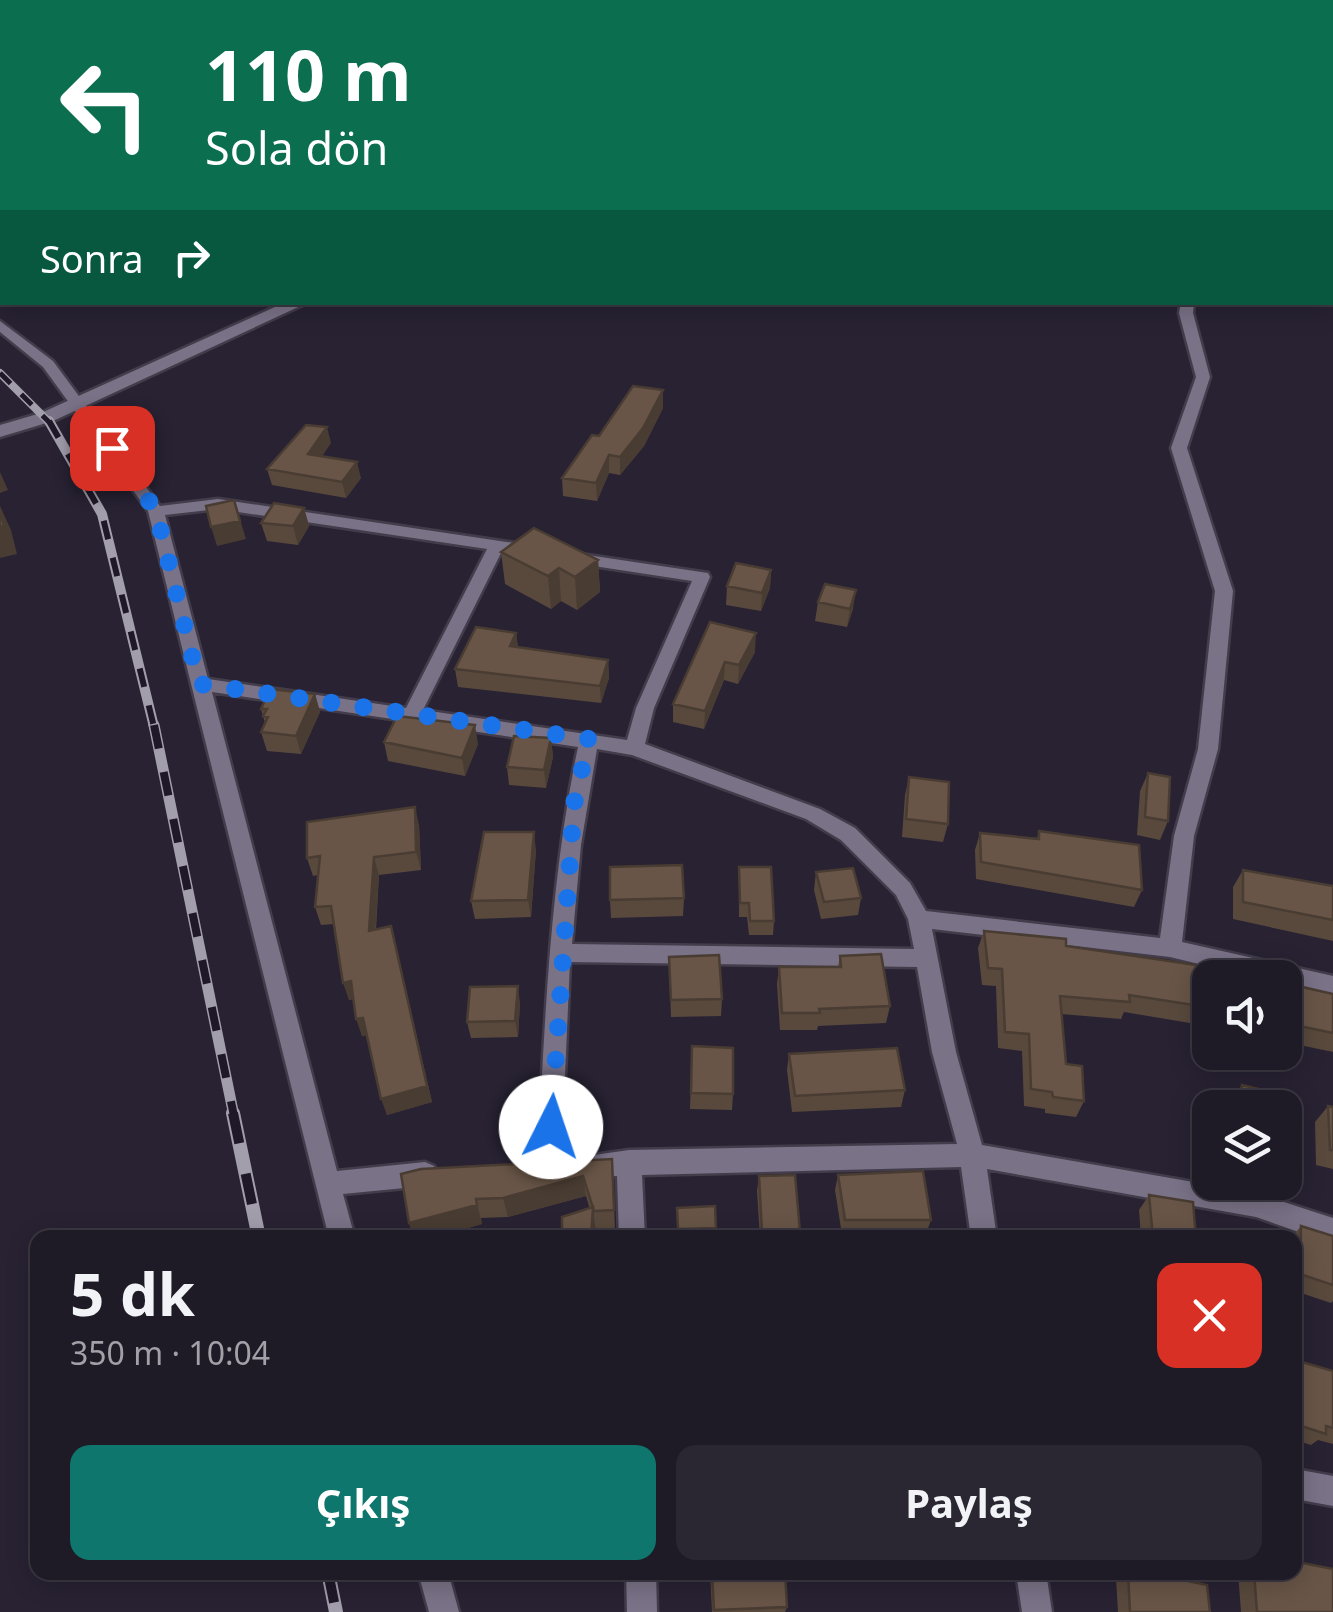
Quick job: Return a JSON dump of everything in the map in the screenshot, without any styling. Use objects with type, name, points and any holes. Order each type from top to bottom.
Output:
[{"type":"street","points":[[0,431],[80,402],[294,305]]},
{"type":"street","points":[[1170,948],[1184,836],[1208,749],[1224,591],[1179,448],[1203,378],[1186,313],[1187,305]]},
{"type":"street","points":[[0,325],[48,364],[80,402],[156,511],[340,1230]]},
{"type":"street","points":[[156,511],[218,504],[702,578],[645,708],[634,748]]},
{"type":"street","points":[[412,714],[497,545]]},
{"type":"street","points":[[199,684],[634,748],[812,814],[848,834],[904,889],[919,920],[944,1052],[972,1155],[983,1230]]},
{"type":"street","points":[[589,739],[574,804],[540,1168],[629,1162],[972,1155],[1256,1204],[1333,1231]]},
{"type":"street","points":[[919,920],[1170,948],[1333,986]]},
{"type":"street","points":[[560,953],[927,958]]},
{"type":"street","points":[[629,1162],[632,1230]]},
{"type":"street","points":[[328,1184],[442,1173]]},
{"type":"street","points":[[1302,1485],[1333,1491]]},
{"type":"street","points":[[435,1580],[444,1612]]},
{"type":"street","points":[[641,1580],[642,1612]]},
{"type":"street","points":[[1032,1580],[1037,1612]]},
{"type":"building","points":[[633,386],[663,390],[643,428],[620,457],[609,455],[596,483],[562,478],[592,435],[599,436]]},
{"type":"building","points":[[306,425],[327,427],[308,454],[357,462],[342,482],[267,469]]},
{"type":"building","points":[[234,500],[240,521],[211,527],[206,506]]},
{"type":"building","points":[[274,503],[304,508],[293,526],[261,523]]},
{"type":"building","points":[[534,528],[598,560],[575,577],[559,568],[548,576],[501,552]]},
{"type":"building","points":[[736,563],[771,570],[762,593],[727,586]]},
{"type":"building","points":[[825,584],[856,590],[850,609],[818,602]]},
{"type":"building","points":[[710,622],[756,633],[739,665],[725,662],[705,711],[673,704]]},
{"type":"building","points":[[476,627],[516,633],[510,646],[608,660],[600,686],[455,669]]},
{"type":"building","points":[[270,689],[315,694],[296,736],[261,732],[268,717],[263,716],[267,709],[261,709]]},
{"type":"building","points":[[397,716],[475,725],[462,758],[384,742]]},
{"type":"building","points":[[514,736],[551,738],[544,770],[507,767]]},
{"type":"building","points":[[1148,773],[1170,777],[1168,821],[1145,817]]},
{"type":"building","points":[[909,777],[949,782],[948,824],[906,819]]},
{"type":"building","points":[[415,807],[416,852],[374,857],[369,931],[391,926],[427,1086],[381,1099],[363,1018],[356,1019],[351,981],[343,983],[331,906],[315,907],[320,856],[307,858],[307,822]]},
{"type":"building","points":[[1039,831],[1139,845],[1142,890],[981,862],[980,833],[1039,839]]},
{"type":"building","points":[[484,832],[534,832],[528,900],[471,901]]},
{"type":"building","points":[[682,865],[684,898],[610,900],[610,867]]},
{"type":"building","points":[[739,867],[771,867],[774,921],[750,921],[749,903],[740,903]]},
{"type":"building","points":[[853,868],[861,898],[824,902],[816,872]]},
{"type":"building","points":[[1243,870],[1333,886],[1333,920],[1243,902]]},
{"type":"building","points":[[984,931],[1066,939],[1066,946],[1192,964],[1192,1005],[1129,995],[1130,1002],[1060,996],[1066,1064],[1082,1066],[1084,1101],[1053,1097],[1052,1092],[1031,1089],[1029,1034],[1005,1032],[1002,969],[988,968]]},
{"type":"building","points":[[881,954],[890,1006],[782,1013],[779,967],[841,967],[840,956]]},
{"type":"building","points":[[719,955],[722,999],[671,1000],[669,957]]},
{"type":"building","points":[[518,986],[515,1021],[467,1022],[470,987]]},
{"type":"building","points":[[1302,987],[1333,994],[1333,1033],[1302,1027]]},
{"type":"building","points":[[692,1046],[733,1048],[733,1094],[691,1093]]},
{"type":"building","points":[[897,1048],[905,1090],[795,1096],[789,1054]]},
{"type":"building","points":[[1328,1106],[1333,1107],[1333,1150],[1330,1150]]},
{"type":"building","points":[[612,1159],[614,1210],[594,1211],[583,1176],[503,1198],[476,1199],[477,1205],[409,1223],[401,1174],[421,1169]]},
{"type":"building","points":[[923,1171],[931,1220],[845,1220],[838,1175]]},
{"type":"building","points":[[795,1175],[800,1230],[762,1230],[759,1176]]},
{"type":"building","points":[[1149,1195],[1193,1202],[1195,1230],[1152,1230]]},
{"type":"building","points":[[715,1206],[716,1228],[678,1229],[677,1208]]},
{"type":"building","points":[[593,1207],[592,1230],[562,1230],[562,1217]]},
{"type":"building","points":[[1301,1226],[1333,1236],[1333,1285],[1302,1275]]},
{"type":"building","points":[[1302,1362],[1333,1371],[1333,1428],[1326,1426],[1326,1434],[1302,1426]]},
{"type":"building","points":[[1302,1563],[1333,1569],[1333,1612],[1257,1612],[1255,1580],[1302,1580]]},
{"type":"building","points":[[712,1580],[785,1580],[787,1607],[714,1610]]},
{"type":"building","points":[[1128,1580],[1183,1580],[1207,1585],[1210,1612],[1130,1612]]},
{"type":"railway","points":[[0,373],[50,423]]},
{"type":"railway","points":[[50,423],[102,514],[154,727]]},
{"type":"railway","points":[[154,725],[234,1116]]},
{"type":"railway","points":[[233,1113],[257,1230]]},
{"type":"railway","points":[[330,1580],[336,1612]]},
{"type":"route","points":[[112,448],[156,511],[199,684],[589,739],[574,804],[560,953],[551,1127]]}]
